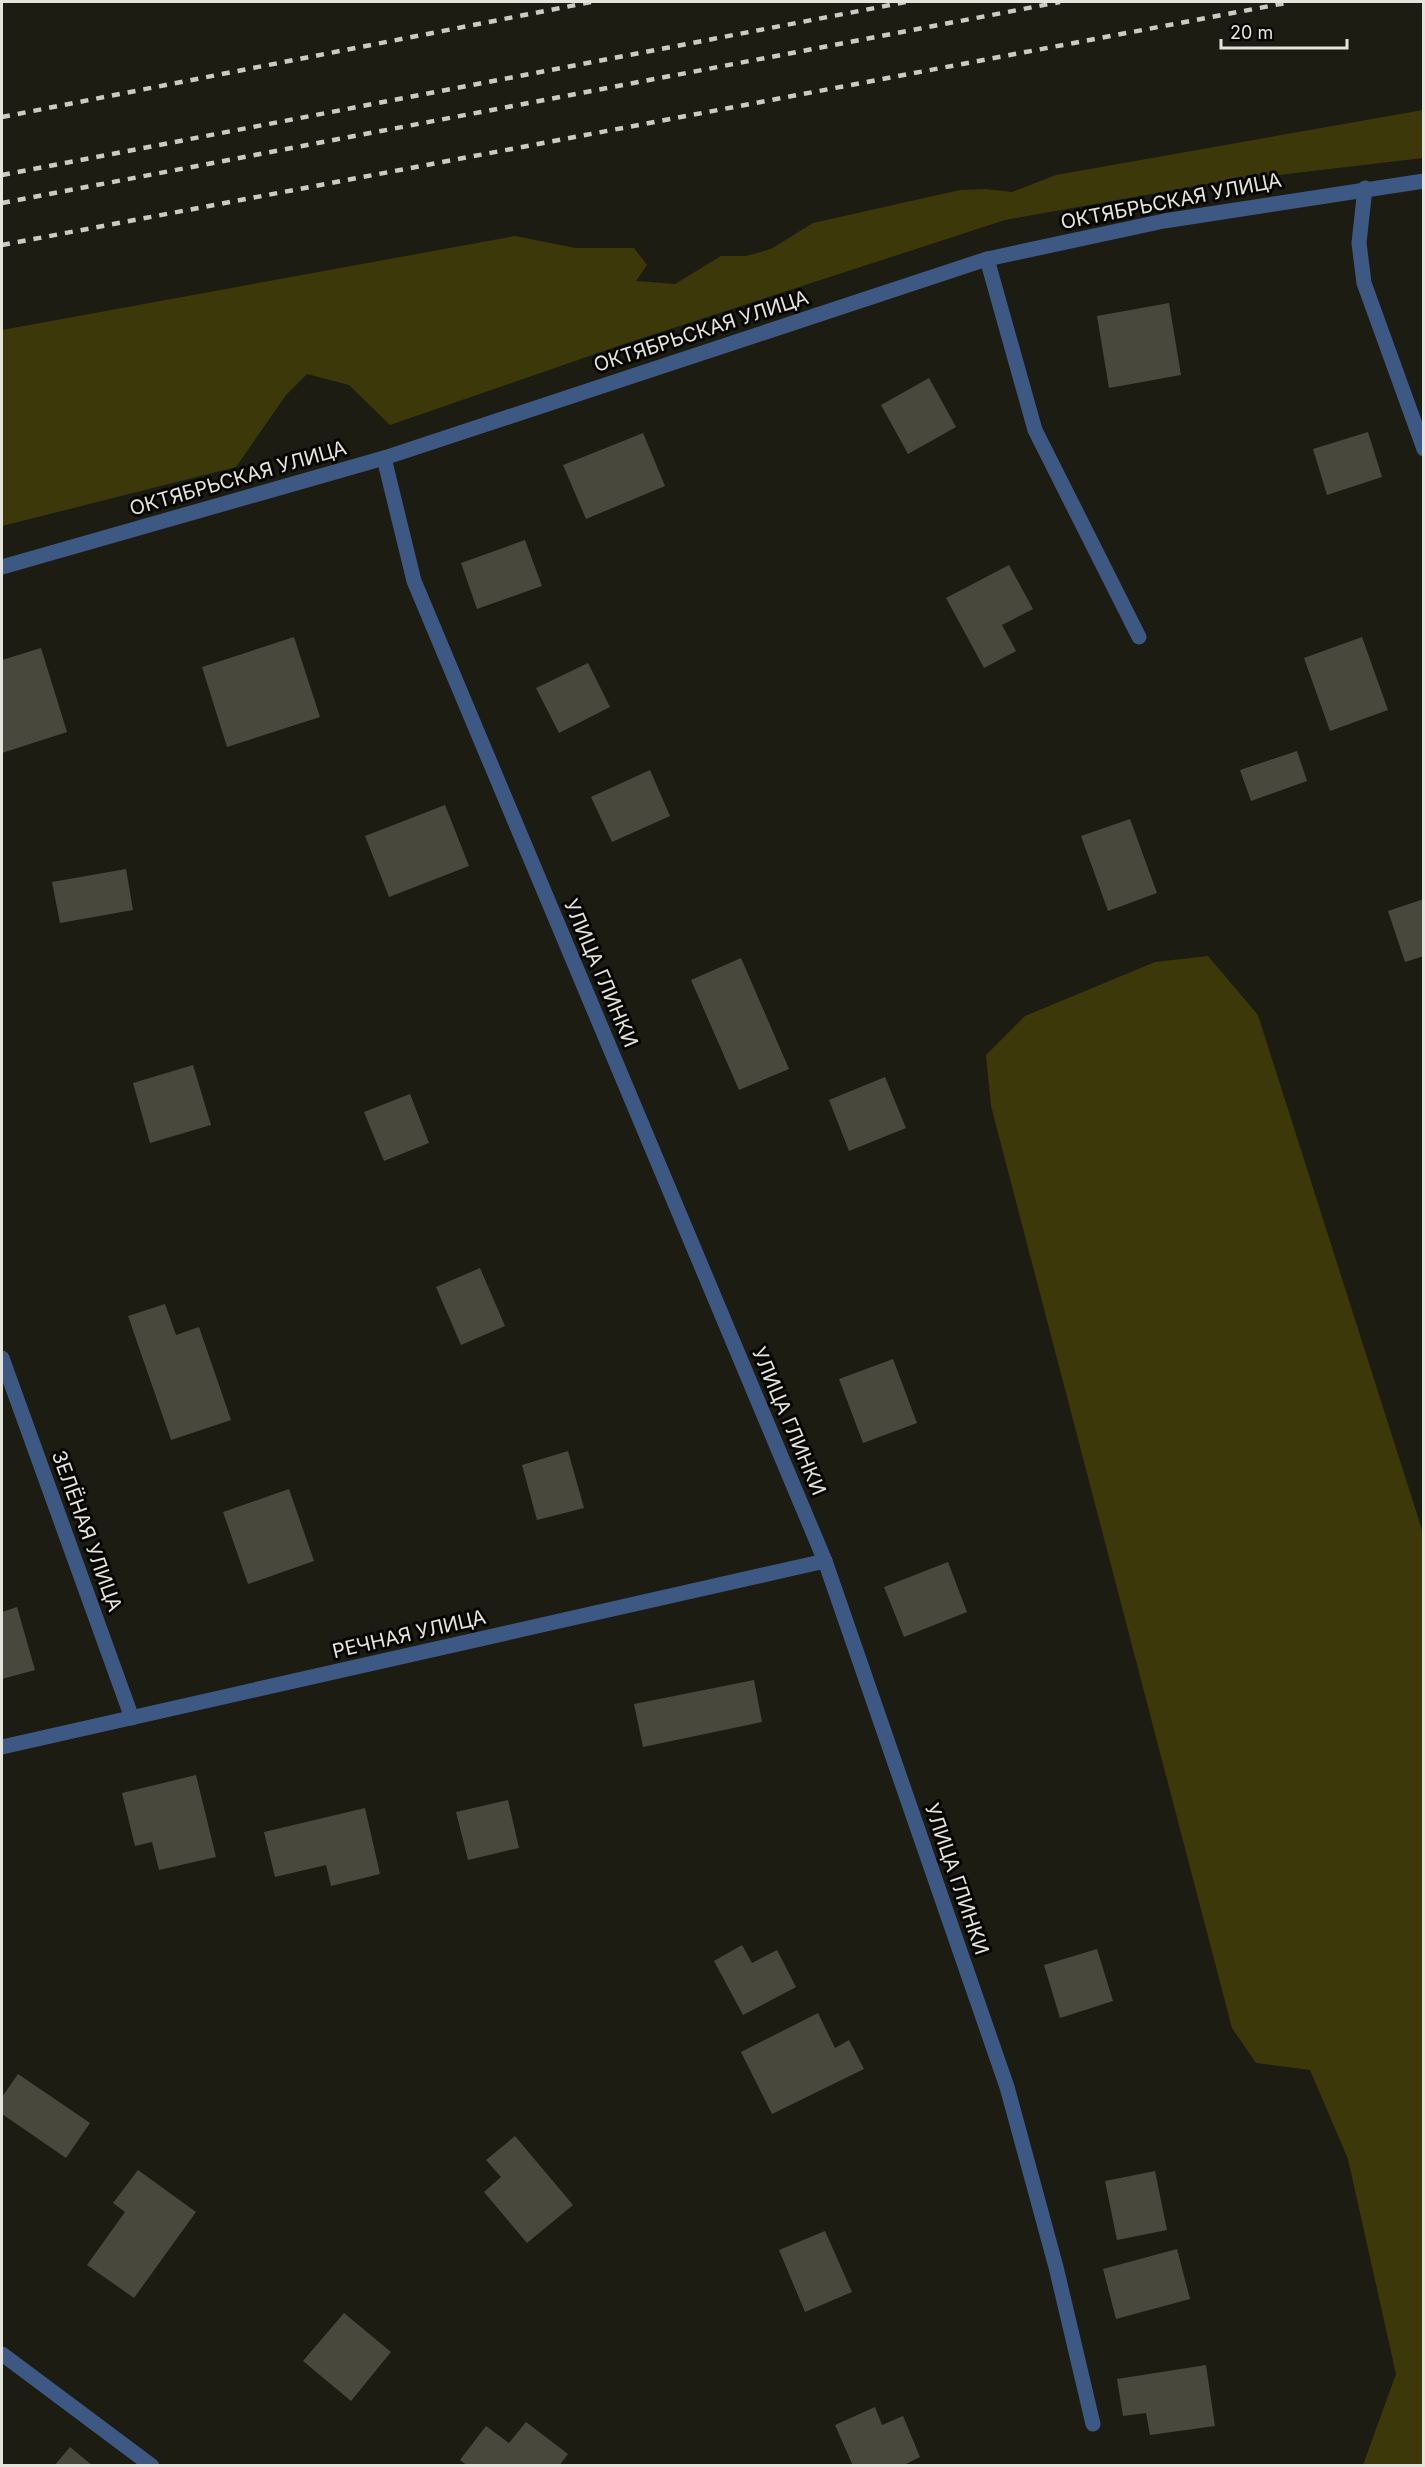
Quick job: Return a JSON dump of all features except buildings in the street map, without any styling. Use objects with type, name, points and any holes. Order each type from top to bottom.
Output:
[{"type":"street","name":"ОКТЯБРЬСКАЯ УЛИЦА","points":[[2,567],[384,458],[987,259],[1164,221],[1365,188],[1424,181]]},
{"type":"street","points":[[1365,188],[1359,243],[1364,283],[1424,449]]},
{"type":"street","points":[[987,259],[1035,430],[1139,637]]},
{"type":"street","name":"УЛИЦА ГЛИНКИ","points":[[384,458],[414,581],[825,1561],[1007,2087],[1056,2267],[1093,2424]]},
{"type":"street","name":"ЗЕЛЁНАЯ УЛИЦА","points":[[2,1358],[132,1718]]},
{"type":"street","name":"РЕЧНАЯ УЛИЦА","points":[[2,1747],[825,1561]]},
{"type":"street","points":[[2,2354],[152,2466]]},
{"type":"shaded area","points":[[1423,110],[1423,158],[1219,182],[1005,220],[624,344],[390,425],[349,385],[307,374],[286,395],[236,467],[2,526],[2,330],[515,236],[575,248],[634,248],[647,265],[636,281],[675,284],[721,256],[746,256],[771,249],[813,223],[960,190],[986,189],[1012,192],[1056,175]]},
{"type":"shaded area","points":[[1208,956],[1258,1015],[1423,1533],[1423,2465],[1363,2465],[1396,2374],[1348,2159],[1310,2070],[1256,2063],[1232,2028],[991,1106],[986,1055],[1025,1016],[1155,962]]},
{"type":"railway","points":[[2,117],[591,2]]},
{"type":"railway","points":[[2,175],[906,2]]},
{"type":"railway","points":[[2,203],[1060,2]]},
{"type":"railway","points":[[2,245],[1291,2]]}]
